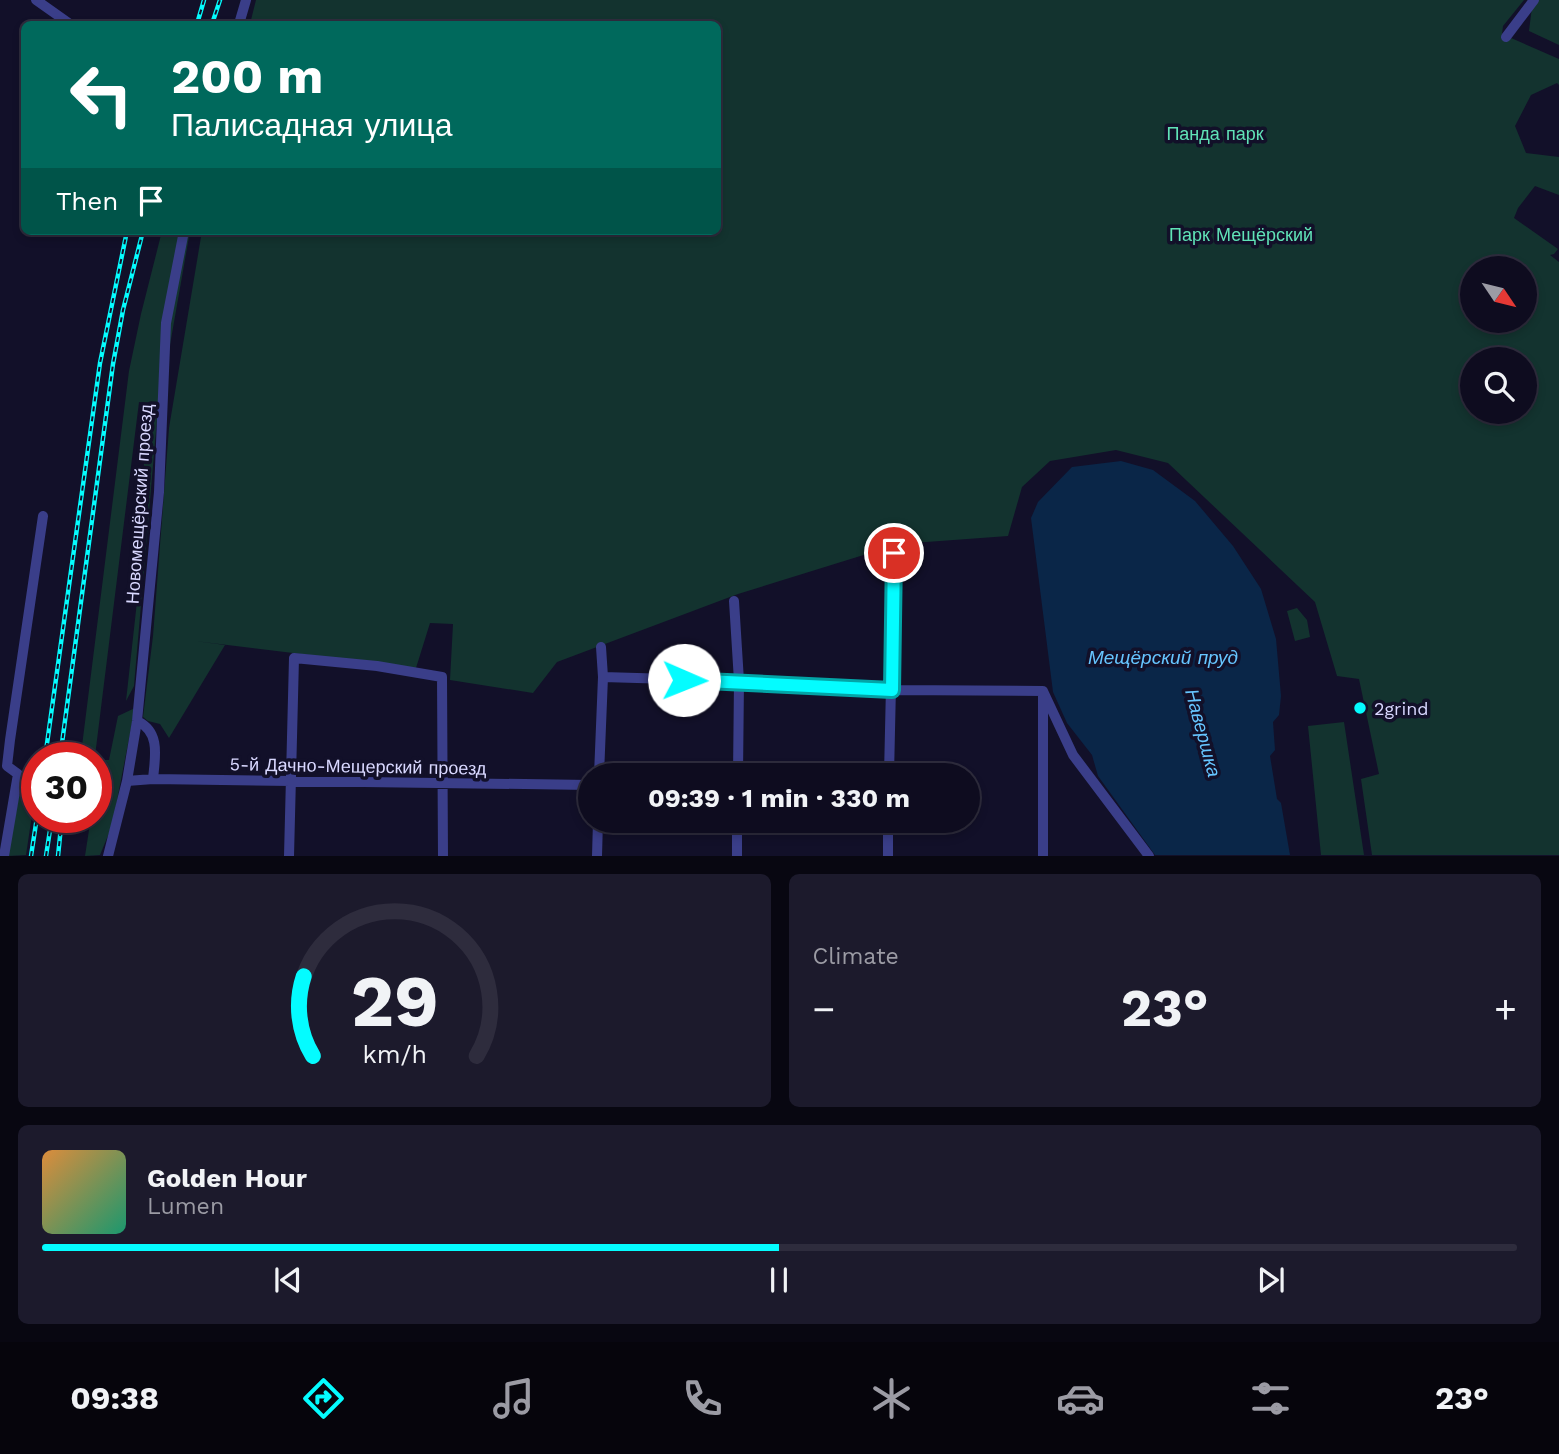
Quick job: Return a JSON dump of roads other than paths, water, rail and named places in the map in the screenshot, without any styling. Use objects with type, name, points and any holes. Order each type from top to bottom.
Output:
[{"type":"street","points":[[36,0],[66,21]]},
{"type":"street","points":[[240,21],[246,0]]},
{"type":"street","points":[[1506,37],[1534,0]]},
{"type":"street","name":"Новомещёрский проезд","points":[[108,856],[127,781],[137,721],[159,492],[166,323],[183,235]]},
{"type":"street","points":[[4,856],[18,774],[7,766],[43,516]]},
{"type":"street","points":[[889,763],[894,553]]},
{"type":"street","points":[[734,601],[739,681],[738,763]]},
{"type":"street","points":[[599,763],[603,677],[601,647]]},
{"type":"street","points":[[289,856],[293,658],[377,666],[442,677],[443,856]]},
{"type":"street","points":[[603,677],[739,681],[892,690],[1043,691]]},
{"type":"street","points":[[1043,691],[1043,856]]},
{"type":"street","points":[[1043,691],[1073,755],[1149,856]]},
{"type":"street","points":[[137,721],[150,730],[154,738],[156,752],[153,779]]},
{"type":"street","name":"5-й Дачно-Мещерский проезд","points":[[127,781],[153,779],[578,785]]},
{"type":"street","points":[[597,856],[598,833]]},
{"type":"street","points":[[737,833],[737,856]]},
{"type":"street","points":[[888,833],[888,856]]},
{"type":"water","name":"Мещёрский пруд","points":[[1121,461],[1153,470],[1195,501],[1233,546],[1261,589],[1276,639],[1281,696],[1279,715],[1273,722],[1275,750],[1270,756],[1290,855],[1155,855],[1098,776],[1092,755],[1067,723],[1053,692],[1031,518],[1038,502],[1072,467]]},
{"type":"railway","points":[[198,21],[204,0]]},
{"type":"railway","points":[[213,21],[220,0]]},
{"type":"railway","points":[[47,742],[100,363],[126,235]]},
{"type":"railway","points":[[62,742],[113,364],[142,235]]},
{"type":"railway","points":[[31,856],[35,833]]},
{"type":"railway","points":[[46,856],[50,833]]},
{"type":"railway","points":[[58,856],[60,833]]},
{"type":"place","name":"2grind","points":[[1360,708]]},
{"type":"park label","name":"Панда парк","points":[[1215,133]]},
{"type":"park label","name":"Парк Мещёрский","points":[[1241,234]]},
{"type":"water label","name":"Навершка","points":[[1203,733]]}]
